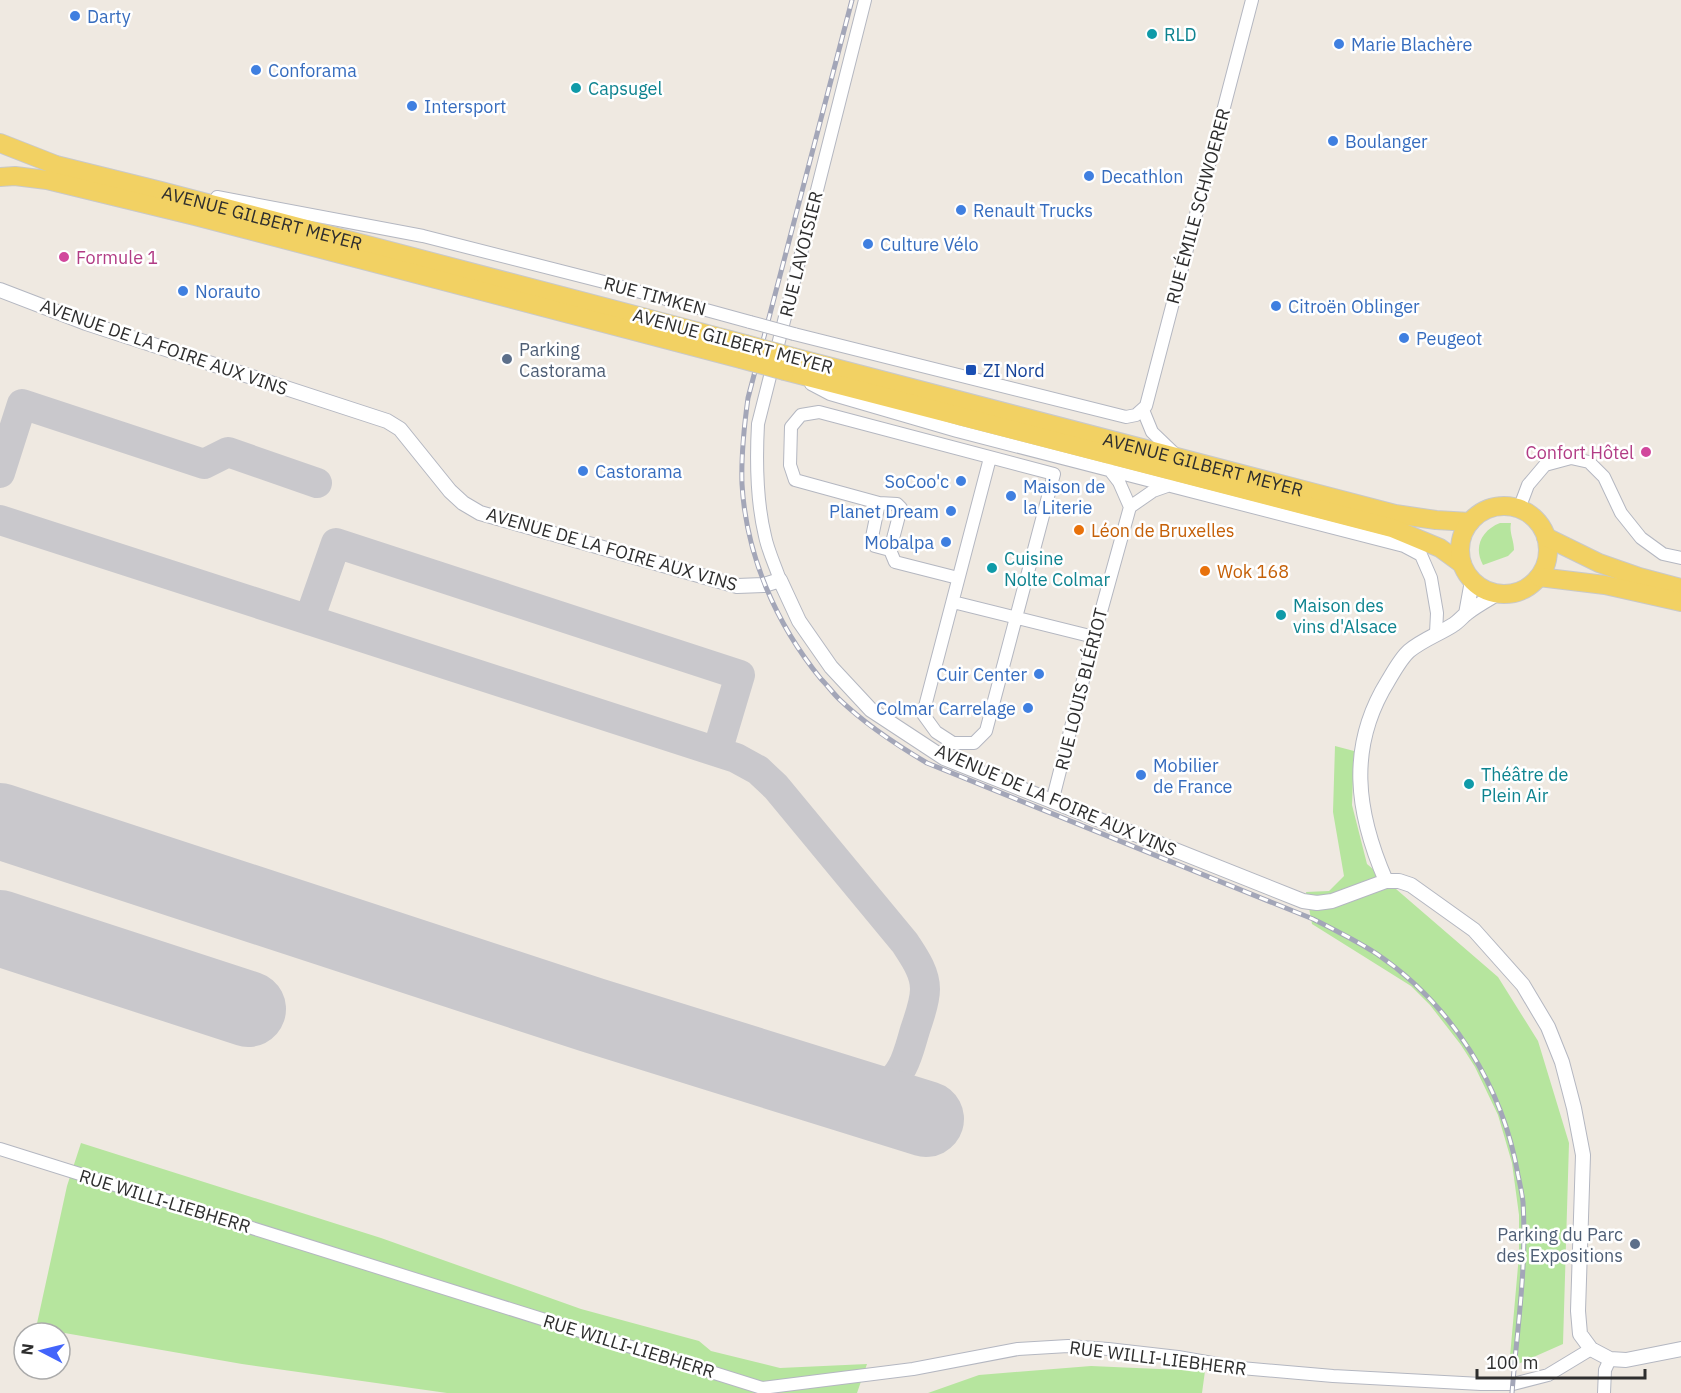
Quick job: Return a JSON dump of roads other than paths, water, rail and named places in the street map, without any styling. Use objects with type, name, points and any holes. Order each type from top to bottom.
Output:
[{"type":"main road","name":"AVENUE GILBERT MEYER","points":[[0,143],[56,165],[161,191],[1392,528],[1440,548],[1462,564],[1472,581]]},
{"type":"main road","name":"AVENUE GILBERT MEYER","points":[[0,177],[15,176],[47,180],[743,351]]},
{"type":"main road","name":"AVENUE GILBERT MEYER","points":[[787,363],[1178,457],[1395,514],[1470,522]]},
{"type":"main road","points":[[1462,564],[1460,553],[1463,533],[1470,522],[1482,512],[1503,506],[1519,509],[1533,517],[1538,523],[1546,537],[1547,558],[1539,577],[1529,586],[1510,594],[1497,594],[1482,589],[1472,581]]},
{"type":"main road","points":[[1546,537],[1599,563],[1639,578],[1681,588]]},
{"type":"main road","points":[[1539,577],[1605,585],[1681,602]]},
{"type":"street","name":"RUE LAVOISIER","points":[[780,580],[765,536],[758,498],[756,461],[758,424],[865,0]]},
{"type":"street","name":"RUE ÉMILE SCHWOERER","points":[[1143,410],[1146,406],[1252,0]]},
{"type":"street","name":"RUE TIMKEN","points":[[161,191],[215,197],[423,236],[794,334],[1126,417],[1136,415],[1143,410]]},
{"type":"street","name":"AVENUE DE LA FOIRE AUX VINS","points":[[0,290],[86,323],[387,422],[400,429],[450,491],[463,503],[480,513],[737,586],[764,585],[780,580],[799,621],[831,667],[871,710],[944,758],[1303,901],[1317,903],[1332,901],[1386,881]]},
{"type":"street","name":"AVENUE GILBERT MEYER","points":[[787,363],[830,394],[957,431],[1404,546],[1421,555],[1431,578],[1437,613],[1436,633]]},
{"type":"street","points":[[1143,410],[1152,432],[1178,457]]},
{"type":"street","points":[[958,578],[895,562],[890,550],[901,508],[897,504],[879,503],[795,480],[790,465],[791,427],[801,415],[819,412],[1054,474],[986,731],[974,743],[953,743],[936,732],[923,714],[990,458]]},
{"type":"street","points":[[957,431],[978,445],[990,458]]},
{"type":"street","points":[[990,458],[1020,447]]},
{"type":"street","points":[[1519,509],[1528,485],[1545,465],[1571,458],[1589,462],[1604,477],[1621,513],[1641,538],[1663,554],[1681,558]]},
{"type":"street","points":[[1109,469],[1119,482],[1130,507],[1153,491],[1170,485]]},
{"type":"street","points":[[879,503],[872,537],[875,546],[890,550]]},
{"type":"street","name":"RUE LOUIS BLÉRIOT","points":[[1053,802],[1094,637],[1130,507]]},
{"type":"street","points":[[1466,614],[1472,581]]},
{"type":"street","points":[[1497,594],[1466,614],[1454,625],[1436,633],[1409,651],[1380,694],[1372,712],[1364,742],[1360,772],[1361,801],[1368,835],[1386,881],[1399,881],[1411,885],[1474,930],[1523,985],[1548,1027],[1562,1062],[1583,1155],[1578,1311],[1580,1334],[1591,1349],[1610,1359],[1626,1360],[1681,1349]]},
{"type":"street","points":[[953,602],[1094,637]]},
{"type":"street","name":"RUE WILLI-LIEBHERR","points":[[0,1149],[762,1388],[913,1369],[1018,1349],[1068,1346],[1166,1355],[1241,1368],[1333,1376],[1513,1384],[1548,1375],[1591,1349]]},
{"type":"street","points":[[1604,1393],[1605,1370],[1610,1359]]},
{"type":"railway","points":[[852,0],[748,398],[745,420],[742,452],[745,511],[757,562],[777,612],[805,658],[839,699],[881,734],[927,763],[1313,919],[1377,954],[1429,998],[1451,1023],[1487,1080],[1511,1142],[1523,1202],[1524,1226],[1521,1298],[1512,1393]]},
{"type":"place","name":"Darty","points":[[75,16]]},
{"type":"place","name":"RLD","points":[[1152,34]]},
{"type":"place","name":"Marie Blachère","points":[[1339,44]]},
{"type":"place","name":"Conforama","points":[[256,70]]},
{"type":"place","name":"Capsugel","points":[[576,88]]},
{"type":"place","name":"Intersport","points":[[412,106]]},
{"type":"place","name":"Boulanger","points":[[1333,141]]},
{"type":"place","name":"Decathlon","points":[[1089,176]]},
{"type":"place","name":"Renault Trucks","points":[[961,210]]},
{"type":"place","name":"Culture Vélo","points":[[868,244]]},
{"type":"place","name":"Formule 1","points":[[64,257]]},
{"type":"place","name":"Norauto","points":[[183,291]]},
{"type":"place","name":"Citroën Oblinger","points":[[1276,306]]},
{"type":"place","name":"Peugeot","points":[[1404,338]]},
{"type":"place","name":"Parking Castorama","points":[[507,359]]},
{"type":"place","name":"ZI Nord","points":[[971,370]]},
{"type":"place","name":"Confort Hôtel","points":[[1646,452]]},
{"type":"place","name":"Castorama","points":[[583,471]]},
{"type":"place","name":"SoCoo'c","points":[[961,481]]},
{"type":"place","name":"Maison de la Literie","points":[[1011,496]]},
{"type":"place","name":"Planet Dream","points":[[951,511]]},
{"type":"place","name":"Léon de Bruxelles","points":[[1079,530]]},
{"type":"place","name":"Mobalpa","points":[[946,542]]},
{"type":"place","name":"Cuisine Nolte Colmar","points":[[992,568]]},
{"type":"place","name":"Wok 168","points":[[1205,571]]},
{"type":"place","name":"Maison des vins d'Alsace","points":[[1281,615]]},
{"type":"place","name":"Cuir Center","points":[[1039,674]]},
{"type":"place","name":"Colmar Carrelage","points":[[1028,708]]},
{"type":"place","name":"Mobilier de France","points":[[1141,775]]},
{"type":"place","name":"Théâtre de Plein Air","points":[[1469,784]]},
{"type":"place","name":"Parking du Parc des Expositions","points":[[1635,1244]]}]
